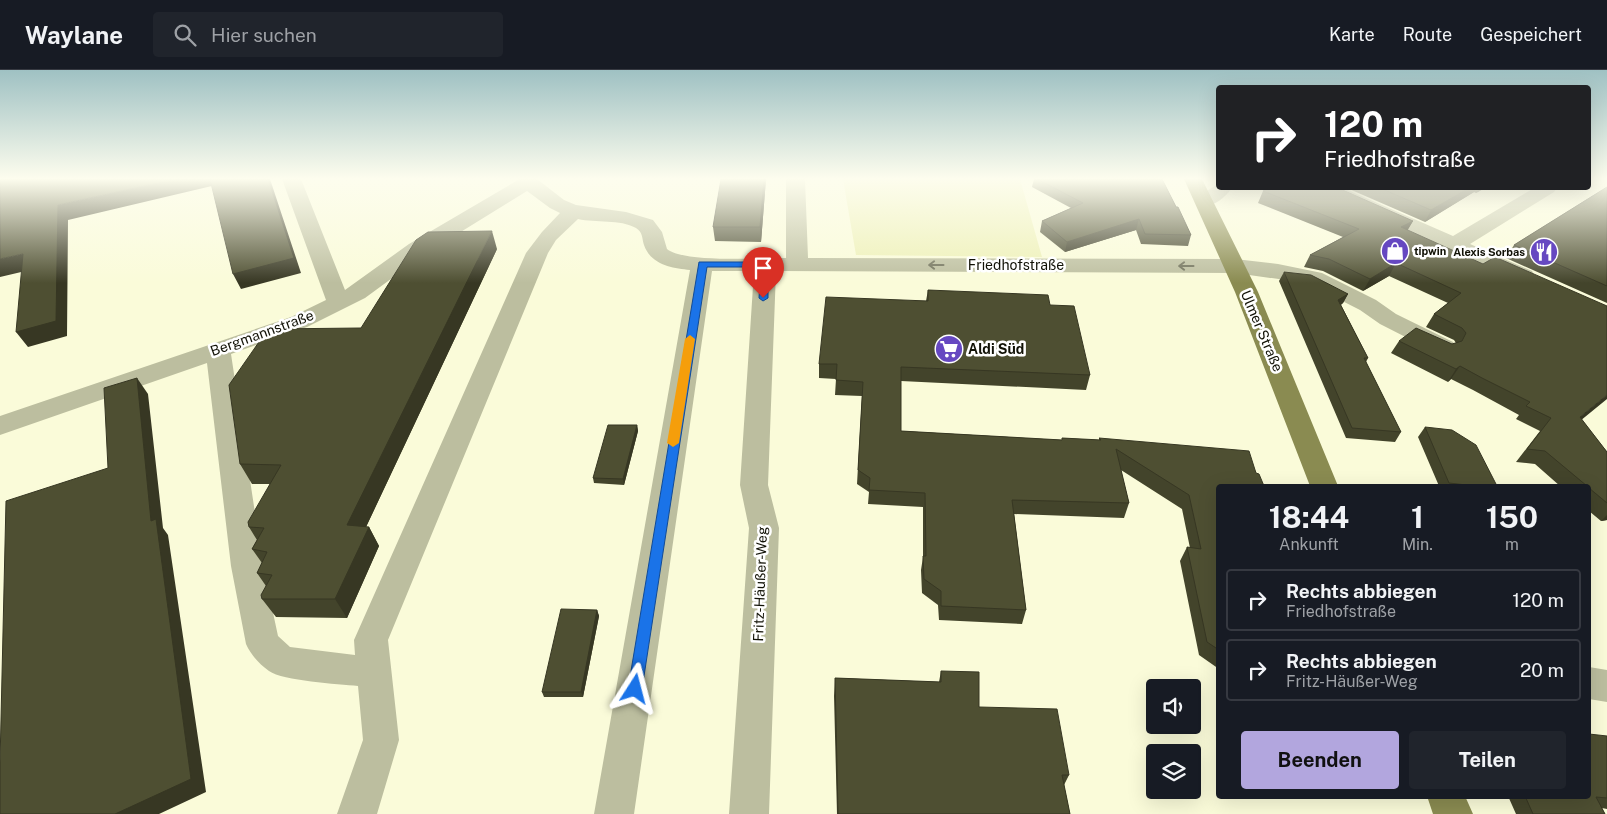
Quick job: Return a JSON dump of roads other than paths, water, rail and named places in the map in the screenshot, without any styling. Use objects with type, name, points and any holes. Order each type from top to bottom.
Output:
[{"type":"main road","name":"Ulmer Straße","points":[[1210,214],[1235,266],[1274,359],[1323,484]]},
{"type":"main road","points":[[1447,799],[1453,814]]},
{"type":"street","points":[[304,214],[338,302]]},
{"type":"street","name":"Bergmannstraße","points":[[0,426],[299,322],[371,284],[417,249],[474,214]]},
{"type":"street","points":[[357,814],[380,740],[371,640],[537,253],[549,236],[571,214]]},
{"type":"street","name":"Bergmannstraße","points":[[580,214],[631,219],[645,224],[651,230]]},
{"type":"street","points":[[796,214],[797,264]]},
{"type":"street","points":[[1386,214],[1539,283]]},
{"type":"street","points":[[1454,244],[1504,214]]},
{"type":"street","name":"Friedhofstraße","points":[[651,230],[656,248],[661,254],[674,261],[702,264],[1235,266],[1278,271],[1314,278],[1368,305],[1388,319],[1444,347]]},
{"type":"street","points":[[614,814],[702,264]]},
{"type":"street","name":"Fritz-Häußer-Weg","points":[[750,814],[764,528],[754,485],[765,264]]},
{"type":"street","points":[[218,350],[247,566],[263,644],[282,661],[374,674]]},
{"type":"street","points":[[1591,683],[1607,686]]},
{"type":"place","name":"tipwin","points":[[1395,251]]},
{"type":"place","name":"Alexis Sorbas","points":[[1544,252]]},
{"type":"place","name":"Aldi Süd","points":[[949,349]]}]
